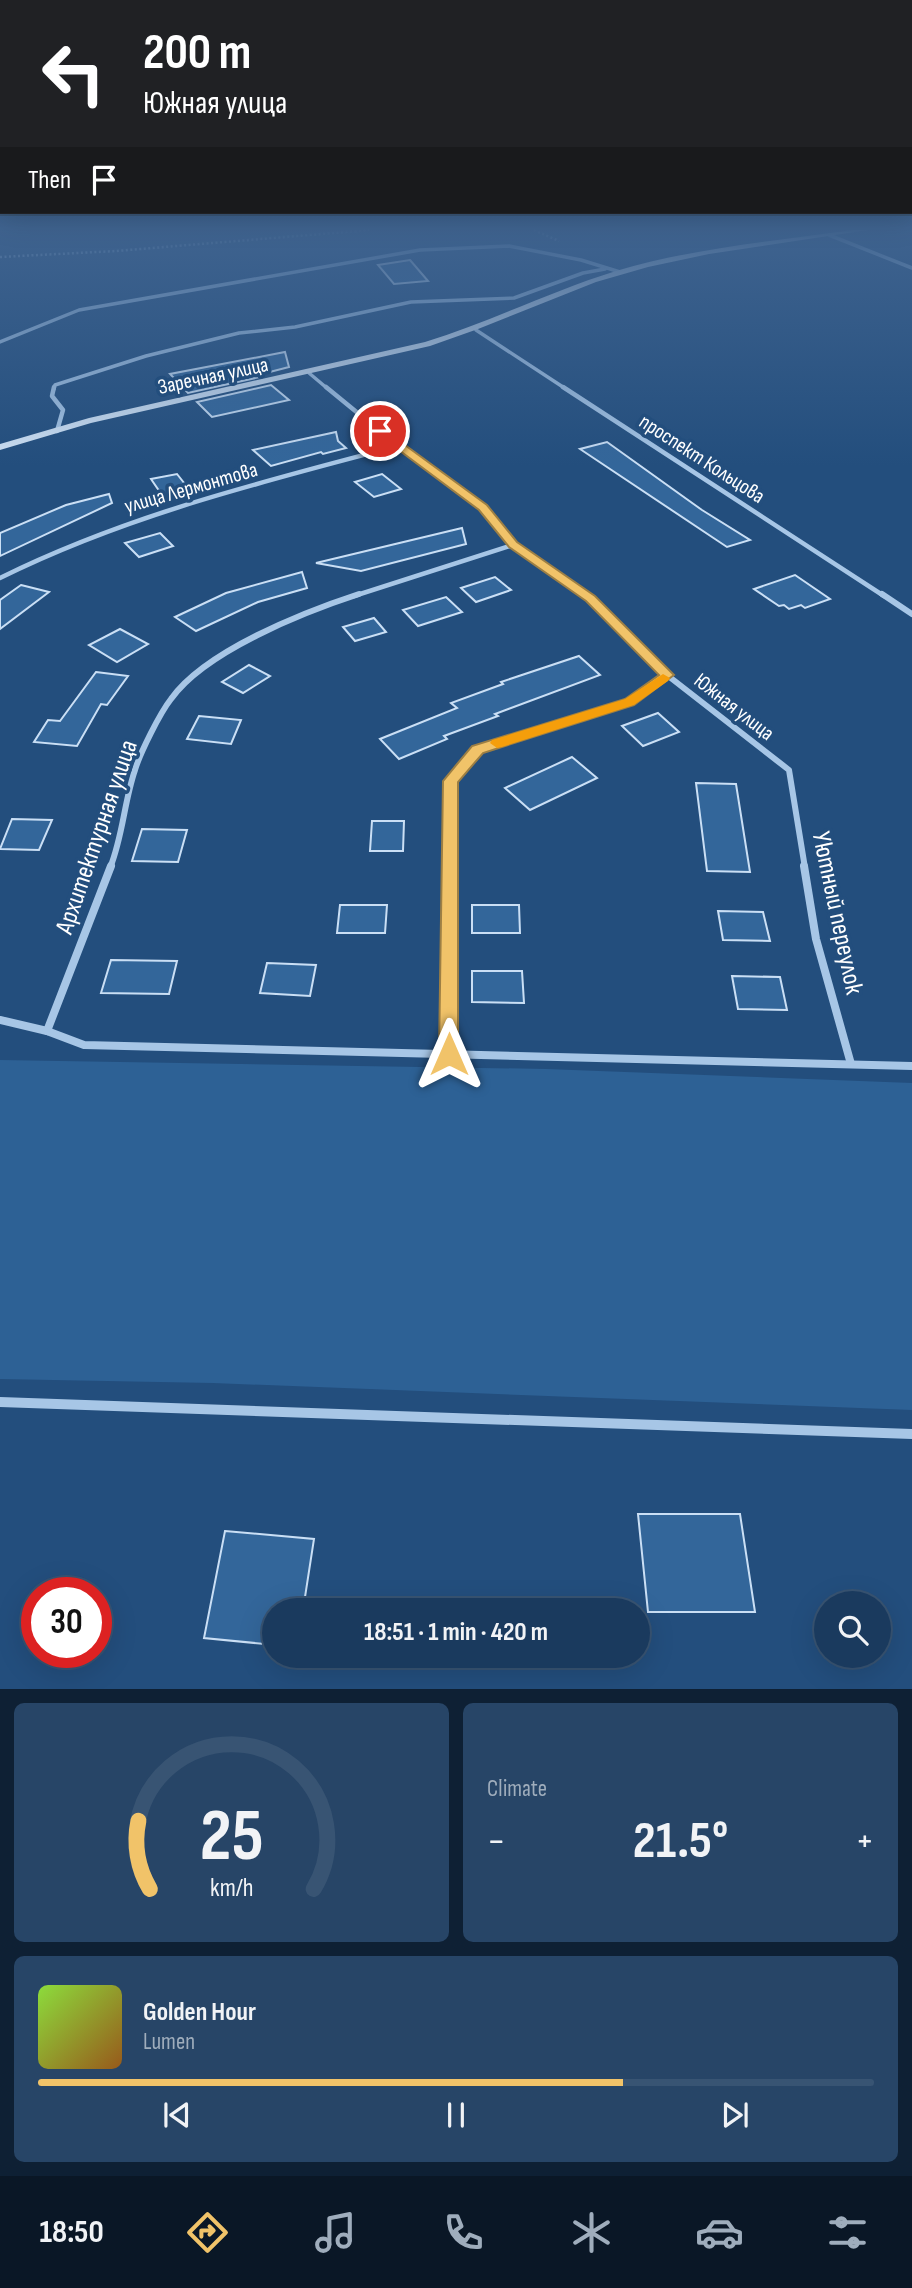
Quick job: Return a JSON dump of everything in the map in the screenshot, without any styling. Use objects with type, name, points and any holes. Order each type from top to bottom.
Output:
[{"type":"street","points":[[0,342],[86,309]]},
{"type":"street","points":[[57,431],[63,410],[52,396],[55,384],[146,356],[239,333],[295,327],[379,309]]},
{"type":"street","name":"Заречная улица","points":[[0,447],[476,330],[521,309]]},
{"type":"street","name":"проспект Кольцова","points":[[476,330],[912,614]]},
{"type":"street","name":"Южная улица","points":[[309,373],[398,446],[483,508],[513,545],[591,599],[667,675],[789,770]]},
{"type":"street","name":"улица Лермонтова","points":[[0,578],[41,556],[137,519],[398,446]]},
{"type":"street","name":"Архитектурная улица","points":[[47,1031],[119,845],[135,769],[171,698],[211,661],[313,609],[513,545]]},
{"type":"street","points":[[449,1054],[450,781],[478,749],[629,702],[667,675]]},
{"type":"street","name":"Уютный переулок","points":[[789,770],[816,939],[850,1064]]},
{"type":"street","points":[[0,1020],[47,1031],[84,1045],[912,1066]]},
{"type":"street","points":[[0,1402],[912,1434]]},
{"type":"shaded area","points":[[0,1060],[546,1069],[912,1083],[912,1410],[213,1383],[0,1379]]},
{"type":"building","points":[[285,352],[289,367],[258,375],[260,377],[188,393],[170,374]]},
{"type":"building","points":[[271,385],[289,400],[212,417],[197,402]]},
{"type":"building","points":[[336,432],[338,441],[346,448],[271,466],[253,450]]},
{"type":"building","points":[[607,442],[702,510],[750,540],[727,547],[580,449]]},
{"type":"building","points":[[177,474],[188,488],[162,495],[151,479]]},
{"type":"building","points":[[382,474],[401,489],[374,497],[355,482]]},
{"type":"building","points":[[109,494],[112,503],[0,556],[0,533],[66,505]]},
{"type":"building","points":[[462,528],[466,544],[361,571],[316,563]]},
{"type":"building","points":[[160,533],[173,546],[139,557],[125,543]]},
{"type":"building","points":[[302,572],[307,588],[258,602],[196,631],[175,617],[226,593]]},
{"type":"building","points":[[795,575],[830,599],[805,608],[801,605],[789,609],[784,605],[779,606],[754,589]]},
{"type":"building","points":[[495,577],[511,590],[476,602],[461,588]]},
{"type":"building","points":[[21,585],[49,592],[0,629],[0,600]]},
{"type":"building","points":[[446,597],[462,612],[418,626],[403,610]]},
{"type":"building","points":[[374,618],[386,632],[355,641],[343,627]]},
{"type":"building","points":[[120,629],[148,644],[117,662],[89,645]]},
{"type":"building","points":[[579,656],[600,675],[495,714],[498,716],[444,736],[447,739],[399,759],[380,739],[457,708],[451,703],[503,684],[501,682]]},
{"type":"building","points":[[249,665],[270,676],[243,693],[222,682]]},
{"type":"building","points":[[96,672],[128,676],[107,705],[101,704],[77,746],[34,742],[48,720],[60,721]]},
{"type":"building","points":[[658,713],[679,732],[643,746],[622,726]]},
{"type":"building","points":[[199,716],[241,720],[231,744],[187,739]]},
{"type":"building","points":[[572,757],[597,778],[530,810],[505,788]]},
{"type":"building","points":[[696,783],[736,784],[750,872],[707,871]]},
{"type":"building","points":[[12,819],[52,820],[39,850],[0,849]]},
{"type":"building","points":[[372,821],[404,821],[403,851],[370,851]]},
{"type":"building","points":[[142,829],[187,830],[178,862],[132,861]]},
{"type":"building","points":[[340,905],[387,905],[385,933],[337,933]]},
{"type":"building","points":[[472,905],[519,905],[520,933],[472,933]]},
{"type":"building","points":[[718,911],[763,912],[770,941],[723,940]]},
{"type":"building","points":[[111,960],[177,961],[169,994],[101,993]]},
{"type":"building","points":[[267,963],[316,965],[310,996],[260,993]]},
{"type":"building","points":[[472,971],[522,971],[524,1003],[472,1002]]},
{"type":"building","points":[[732,976],[780,977],[787,1010],[738,1009]]},
{"type":"building","points":[[638,1514],[740,1514],[755,1612],[650,1612],[650,1598],[647,1598]]},
{"type":"building","points":[[225,1531],[314,1539],[305,1598],[262,1598],[262,1644],[204,1638]]},
{"type":"slow traffic","points":[[497,743],[629,702],[663,678]]},
{"type":"route","points":[[380,431],[483,508],[513,545],[591,599],[667,675],[629,702],[478,749],[450,781],[449,1054]]}]
